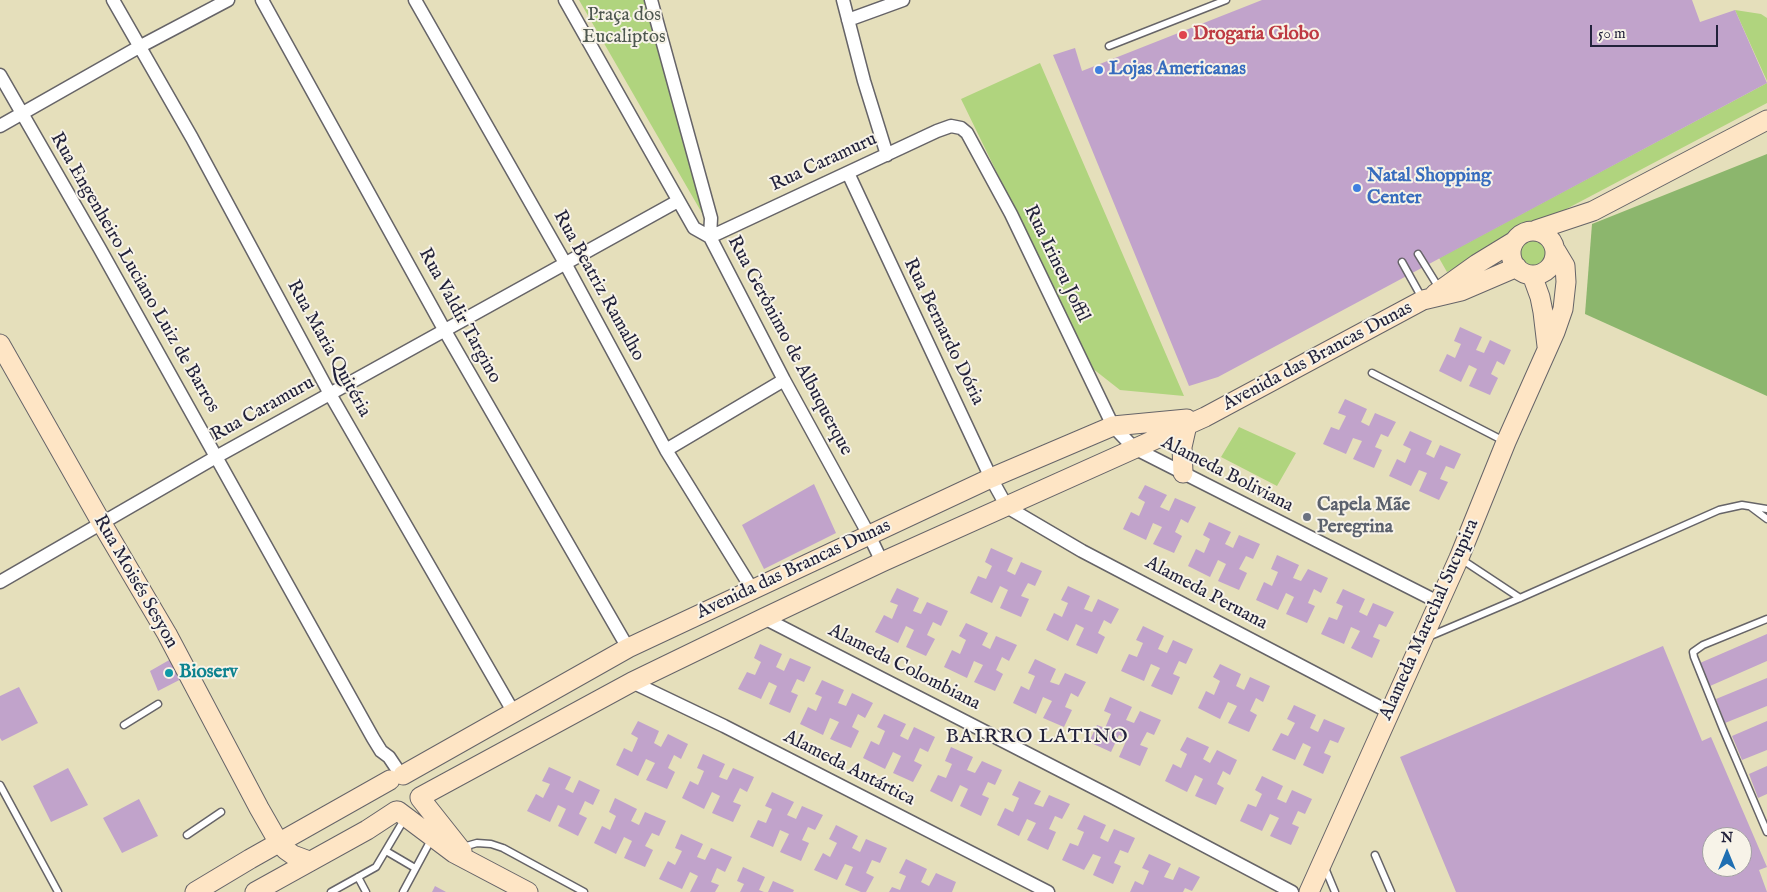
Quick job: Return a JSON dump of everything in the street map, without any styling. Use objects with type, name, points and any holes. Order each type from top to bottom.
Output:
[{"type":"main road","points":[[1536,230],[1546,234],[1554,247],[1552,264],[1540,274],[1524,271],[1511,258],[1513,242],[1524,232],[1536,230],[1593,211],[1767,120]]},
{"type":"main road","points":[[1554,247],[1593,211]]},
{"type":"main road","name":"Avenida das Brancas Dunas","points":[[420,798],[632,682],[882,562],[1205,417],[1431,296],[1513,242]]},
{"type":"main road","name":"Alameda Marechal Sucupira","points":[[1309,892],[1459,558],[1563,309],[1566,272],[1565,266],[1554,247]]},
{"type":"main road","name":"Avenida das Brancas Dunas","points":[[1431,296],[1461,291],[1524,271]]},
{"type":"main road","name":"Alameda Marechal Sucupira","points":[[1524,271],[1543,312],[1547,347]]},
{"type":"main road","name":"Rua Moisés Sesyon","points":[[0,344],[100,522],[168,634],[279,843],[294,855],[309,861]]},
{"type":"main road","name":"Avenida das Brancas Dunas","points":[[195,892],[628,648],[752,589],[990,478],[1113,426],[1205,417]]},
{"type":"main road","points":[[1184,474],[1182,447],[1187,425]]},
{"type":"main road","points":[[255,892],[367,830],[400,813],[410,810],[418,803],[420,787],[413,778],[396,778],[384,790],[389,806],[400,813],[436,829]]},
{"type":"main road","points":[[436,829],[441,799],[451,781]]},
{"type":"main road","points":[[420,798],[436,829],[461,855],[528,892]]},
{"type":"street","name":"Rua Maria Quitéria","points":[[113,0],[192,138],[330,394],[514,712]]},
{"type":"street","points":[[0,126],[139,46],[228,0]]},
{"type":"street","name":"Rua Valdir Targino","points":[[262,0],[445,331],[628,648]]},
{"type":"street","name":"Rua Beatriz Ramalho","points":[[415,0],[565,263],[666,450],[752,589]]},
{"type":"street","name":"Rua Gerônimo de Albuquerque","points":[[565,0],[694,228],[710,237],[882,562]]},
{"type":"street","points":[[651,0],[711,218],[710,237]]},
{"type":"street","points":[[843,0],[864,81],[887,155]]},
{"type":"street","points":[[848,20],[903,0]]},
{"type":"street","name":"Rua Engenheiro Luciano Luiz de Barros","points":[[0,75],[100,249],[381,751],[389,757],[396,778]]},
{"type":"street","name":"Rua Caramuru","points":[[710,237],[941,128],[955,126]]},
{"type":"street","name":"Rua Irineu Joffil","points":[[955,126],[967,133],[1011,214],[1113,426]]},
{"type":"street","name":"Rua Bernardo Dória","points":[[848,173],[990,478],[1006,507]]},
{"type":"street","name":"Rua Caramuru","points":[[0,582],[100,522],[678,201]]},
{"type":"street","points":[[666,450],[784,380]]},
{"type":"street","name":"Alameda Boliviana","points":[[1113,426],[1134,448],[1438,602]]},
{"type":"street","name":"Alameda Peruana","points":[[1006,507],[1082,551],[1389,712]]},
{"type":"street","name":"Alameda Colombiana","points":[[764,618],[1292,892]]},
{"type":"street","name":"Alameda Antártica","points":[[632,682],[733,731],[1048,892]]},
{"type":"lane","points":[[1109,46],[1226,0]]},
{"type":"lane","points":[[1418,254],[1431,296]]},
{"type":"lane","points":[[1402,262],[1431,296]]},
{"type":"lane","points":[[1372,373],[1506,442]]},
{"type":"lane","points":[[1422,639],[1719,510],[1742,505],[1767,509]]},
{"type":"lane","points":[[1751,507],[1767,519]]},
{"type":"lane","points":[[1459,558],[1520,598]]},
{"type":"lane","points":[[1767,619],[1703,644],[1694,652],[1694,657],[1723,729],[1767,832]]},
{"type":"lane","points":[[124,725],[158,704]]},
{"type":"lane","points":[[1,789],[58,892]]},
{"type":"lane","points":[[187,835],[222,812]]},
{"type":"lane","points":[[331,892],[376,867],[386,851],[400,813]]},
{"type":"lane","points":[[404,892],[436,829]]},
{"type":"lane","points":[[461,855],[478,843],[491,844],[503,848],[584,892]]},
{"type":"lane","points":[[386,851],[415,868]]},
{"type":"lane","points":[[1375,855],[1391,892]]},
{"type":"lane","points":[[1322,862],[1335,892]]},
{"type":"lane","points":[[358,877],[366,892]]},
{"type":"green space","name":"Praça dos Eucaliptos","points":[[579,0],[645,0],[706,220]]},
{"type":"green space","points":[[1735,10],[1761,14],[1767,18],[1767,81]]},
{"type":"green space","points":[[1040,63],[1184,396],[1120,390],[1092,368],[961,99]]},
{"type":"green space","points":[[1767,83],[1767,103],[1447,272],[1439,258]]},
{"type":"green space","points":[[1767,154],[1767,396],[1585,314],[1592,224]]},
{"type":"green space","points":[[1533,237],[1539,238],[1544,242],[1548,247],[1548,259],[1544,264],[1539,268],[1533,269],[1527,268],[1522,264],[1518,259],[1517,253],[1518,247],[1522,242],[1527,238]]},
{"type":"green space","points":[[1239,427],[1296,453],[1277,486],[1221,457]]},
{"type":"building","name":"Natal Shopping Center","points":[[1262,0],[1692,0],[1700,22],[1735,10],[1767,83],[1218,377],[1189,386],[1053,55],[1075,48],[1082,71]]},
{"type":"building","points":[[1460,327],[1482,337],[1476,350],[1484,353],[1490,340],[1511,350],[1504,365],[1497,361],[1491,374],[1498,378],[1490,395],[1469,386],[1477,369],[1469,365],[1461,382],[1439,371],[1447,354],[1455,358],[1461,344],[1454,341]]},
{"type":"building","points":[[1345,399],[1367,409],[1361,422],[1369,426],[1375,413],[1396,422],[1388,437],[1381,434],[1375,447],[1382,450],[1374,468],[1353,459],[1362,441],[1353,438],[1346,454],[1323,444],[1331,427],[1339,430],[1346,416],[1338,413]]},
{"type":"building","points":[[1410,431],[1432,441],[1426,454],[1434,458],[1440,445],[1461,454],[1454,469],[1446,466],[1440,479],[1448,482],[1439,500],[1419,491],[1427,473],[1419,470],[1411,486],[1389,476],[1397,459],[1405,463],[1411,449],[1403,445]]},
{"type":"building","points":[[814,484],[836,533],[764,569],[742,525]]},
{"type":"building","points":[[1145,485],[1167,495],[1160,507],[1169,511],[1175,498],[1196,507],[1188,523],[1181,519],[1175,532],[1182,536],[1174,553],[1153,544],[1162,527],[1153,523],[1146,540],[1123,529],[1131,512],[1139,516],[1145,502],[1138,498]]},
{"type":"building","points":[[1209,522],[1231,532],[1225,544],[1233,548],[1239,535],[1260,544],[1253,559],[1246,556],[1239,569],[1247,573],[1239,590],[1218,581],[1226,564],[1218,560],[1210,577],[1188,566],[1196,549],[1204,553],[1210,539],[1203,535]]},
{"type":"building","points":[[991,548],[1013,558],[1007,571],[1015,575],[1021,562],[1042,571],[1035,586],[1028,583],[1021,596],[1029,599],[1021,617],[1000,608],[1008,590],[1000,586],[992,603],[970,593],[978,576],[986,579],[992,566],[985,562]]},
{"type":"building","points":[[1277,555],[1299,565],[1293,578],[1301,581],[1308,569],[1328,578],[1321,593],[1314,589],[1308,603],[1315,606],[1307,623],[1286,614],[1294,597],[1286,593],[1278,610],[1256,600],[1264,582],[1272,586],[1278,572],[1271,569]]},
{"type":"building","points":[[1068,586],[1090,596],[1084,609],[1092,612],[1098,599],[1119,609],[1111,624],[1104,620],[1098,633],[1105,637],[1097,654],[1076,645],[1084,628],[1076,624],[1068,641],[1046,630],[1054,613],[1062,617],[1068,603],[1061,600]]},
{"type":"building","points":[[897,588],[919,598],[913,611],[921,614],[927,602],[948,611],[941,626],[933,622],[927,635],[935,639],[926,656],[906,647],[914,630],[906,626],[898,643],[875,632],[884,615],[892,619],[898,605],[890,602]]},
{"type":"building","points":[[1343,589],[1365,599],[1359,612],[1367,616],[1373,603],[1394,612],[1386,627],[1379,624],[1373,637],[1380,640],[1372,658],[1351,648],[1360,631],[1351,627],[1344,644],[1321,634],[1329,617],[1337,620],[1343,606],[1336,603]]},
{"type":"building","points":[[966,623],[988,633],[982,645],[990,649],[996,636],[1017,645],[1009,661],[1002,657],[996,670],[1003,674],[995,691],[974,682],[983,665],[974,661],[967,678],[944,667],[952,650],[960,654],[966,640],[959,636]]},
{"type":"building","points":[[1143,626],[1164,636],[1158,649],[1167,653],[1173,640],[1193,649],[1186,664],[1179,661],[1173,674],[1180,677],[1172,695],[1151,686],[1160,668],[1151,664],[1144,681],[1121,671],[1129,654],[1137,657],[1143,643],[1136,640]]},
{"type":"building","points":[[1767,634],[1767,661],[1710,686],[1700,663]]},
{"type":"building","points":[[760,644],[782,654],[776,667],[784,671],[790,658],[811,667],[804,682],[797,679],[791,692],[798,695],[790,713],[769,704],[777,686],[769,682],[761,699],[738,689],[747,672],[755,675],[761,662],[754,658]]},
{"type":"building","points":[[1663,646],[1702,741],[1711,737],[1750,827],[1702,827],[1702,877],[1752,877],[1752,832],[1767,867],[1759,870],[1767,892],[1456,892],[1400,757]]},
{"type":"building","name":"Bioserv","points":[[178,655],[189,675],[158,691],[150,671]]},
{"type":"building","points":[[1035,659],[1056,669],[1050,682],[1059,685],[1065,673],[1086,682],[1078,697],[1071,693],[1065,707],[1072,710],[1064,727],[1043,718],[1052,701],[1043,697],[1036,714],[1013,703],[1021,686],[1029,690],[1035,676],[1028,673]]},
{"type":"building","points":[[1220,664],[1241,674],[1236,686],[1244,690],[1250,677],[1270,686],[1263,702],[1256,698],[1250,711],[1257,715],[1249,732],[1228,723],[1237,706],[1228,702],[1220,719],[1198,708],[1206,691],[1214,695],[1220,681],[1213,677]]},
{"type":"building","points":[[1767,678],[1767,706],[1725,723],[1716,699]]},
{"type":"building","points":[[822,680],[844,690],[838,703],[846,706],[852,693],[873,703],[865,718],[858,714],[852,727],[859,731],[851,748],[830,739],[839,722],[830,718],[823,735],[800,724],[808,707],[816,711],[822,697],[815,694]]},
{"type":"building","points":[[19,687],[38,723],[2,741],[0,738],[0,696]]},
{"type":"building","points":[[1110,697],[1132,707],[1126,720],[1134,723],[1140,711],[1161,720],[1154,735],[1147,732],[1140,745],[1148,748],[1140,766],[1119,757],[1127,739],[1119,735],[1111,752],[1089,742],[1097,725],[1105,728],[1111,714],[1104,711]]},
{"type":"building","points":[[1294,705],[1316,715],[1310,728],[1318,732],[1324,719],[1345,728],[1338,743],[1330,740],[1324,753],[1331,756],[1323,774],[1303,765],[1311,747],[1303,743],[1295,760],[1272,750],[1281,733],[1288,736],[1295,723],[1287,719]]},
{"type":"building","points":[[884,714],[906,724],[900,736],[908,740],[914,727],[935,737],[928,752],[920,748],[914,761],[922,765],[913,782],[893,773],[901,756],[893,752],[885,769],[863,758],[871,741],[879,745],[885,731],[877,727]]},
{"type":"building","points":[[638,721],[659,731],[654,743],[661,747],[668,734],[688,744],[681,759],[674,755],[668,768],[675,772],[667,789],[646,780],[655,763],[646,759],[638,776],[616,765],[624,748],[632,752],[638,738],[631,734]]},
{"type":"building","points":[[1767,721],[1767,750],[1742,760],[1732,736]]},
{"type":"building","points":[[1187,737],[1209,747],[1203,759],[1210,763],[1217,750],[1237,760],[1230,775],[1223,771],[1217,784],[1224,788],[1216,805],[1195,796],[1203,779],[1195,775],[1187,792],[1165,781],[1173,764],[1181,768],[1187,754],[1180,750]]},
{"type":"building","points":[[951,747],[973,757],[967,770],[975,773],[982,761],[1002,770],[995,785],[988,782],[982,795],[989,798],[981,816],[960,806],[968,789],[960,785],[952,802],[930,791],[938,775],[946,778],[952,764],[945,761]]},
{"type":"building","points":[[703,754],[725,764],[719,777],[727,780],[733,768],[754,777],[747,792],[740,788],[733,802],[741,805],[733,822],[712,813],[720,796],[712,792],[704,809],[682,798],[690,781],[698,785],[704,771],[697,768]]},
{"type":"building","points":[[1767,766],[1767,794],[1758,798],[1749,774]]},
{"type":"building","points":[[549,767],[571,777],[565,789],[573,793],[579,780],[600,790],[593,805],[585,801],[579,814],[587,818],[578,836],[558,826],[566,809],[558,805],[550,822],[527,811],[536,794],[543,798],[550,784],[542,781]]},
{"type":"building","points":[[68,768],[88,805],[51,822],[33,786]]},
{"type":"building","points":[[1262,776],[1283,786],[1277,799],[1286,803],[1292,790],[1312,799],[1305,814],[1298,811],[1292,824],[1299,827],[1291,845],[1270,836],[1279,818],[1270,814],[1262,831],[1240,821],[1248,804],[1256,807],[1262,794],[1255,790]]},
{"type":"building","points":[[1019,781],[1041,791],[1034,804],[1043,807],[1049,795],[1070,804],[1062,819],[1055,816],[1049,829],[1056,832],[1048,850],[1027,840],[1036,823],[1027,819],[1019,836],[997,825],[1005,808],[1013,812],[1019,798],[1012,795]]},
{"type":"building","points":[[772,792],[794,802],[787,815],[796,819],[802,806],[823,815],[815,830],[808,827],[802,840],[809,843],[801,861],[780,852],[789,834],[780,830],[773,847],[750,837],[758,820],[766,823],[772,809],[765,806]]},
{"type":"building","points":[[615,798],[637,809],[631,821],[639,825],[645,812],[666,821],[659,836],[652,833],[645,846],[653,850],[645,867],[624,858],[632,841],[624,837],[616,854],[594,843],[602,826],[610,830],[616,816],[609,812]]},
{"type":"building","points":[[139,799],[158,836],[122,853],[103,818]]},
{"type":"building","points":[[1084,815],[1106,825],[1100,838],[1108,842],[1114,829],[1135,838],[1128,853],[1120,850],[1114,863],[1121,866],[1113,884],[1093,875],[1101,857],[1093,854],[1084,870],[1062,860],[1070,843],[1078,846],[1084,832],[1077,829]]},
{"type":"building","points":[[836,825],[858,836],[852,848],[860,852],[866,839],[887,848],[880,863],[872,860],[866,873],[874,877],[866,892],[861,892],[845,885],[853,867],[845,864],[837,880],[814,870],[823,853],[830,857],[837,843],[829,839]]},
{"type":"building","points":[[681,834],[703,844],[697,857],[705,860],[711,848],[732,857],[725,872],[717,868],[711,882],[719,885],[715,892],[690,892],[698,876],[690,872],[682,889],[659,879],[668,861],[675,865],[682,851],[675,848]]},
{"type":"building","points":[[1149,854],[1171,864],[1164,877],[1173,880],[1179,867],[1200,877],[1192,891],[1185,888],[1183,892],[1130,892],[1135,881],[1143,885],[1149,871],[1142,868]]},
{"type":"building","points":[[906,859],[927,869],[921,882],[929,886],[936,873],[956,882],[952,892],[889,892],[892,887],[900,890],[906,876],[899,873]]},
{"type":"building","points":[[743,867],[765,877],[759,890],[764,892],[740,892],[744,884],[737,881]]},
{"type":"building","points":[[773,881],[794,890],[793,892],[768,892]]},
{"type":"building","points":[[435,886],[446,892],[432,892]]},
{"type":"place","name":"Drogaria Globo","points":[[1183,35]]},
{"type":"place","name":"Lojas Americanas","points":[[1099,70]]},
{"type":"place","name":"Natal Shopping Center","points":[[1357,188]]},
{"type":"place","name":"Capela Mãe Peregrina","points":[[1307,517]]},
{"type":"place","name":"Bioserv","points":[[169,673]]},
{"type":"district","name":"BAIRRO LATINO","points":[[1037,738]]}]
